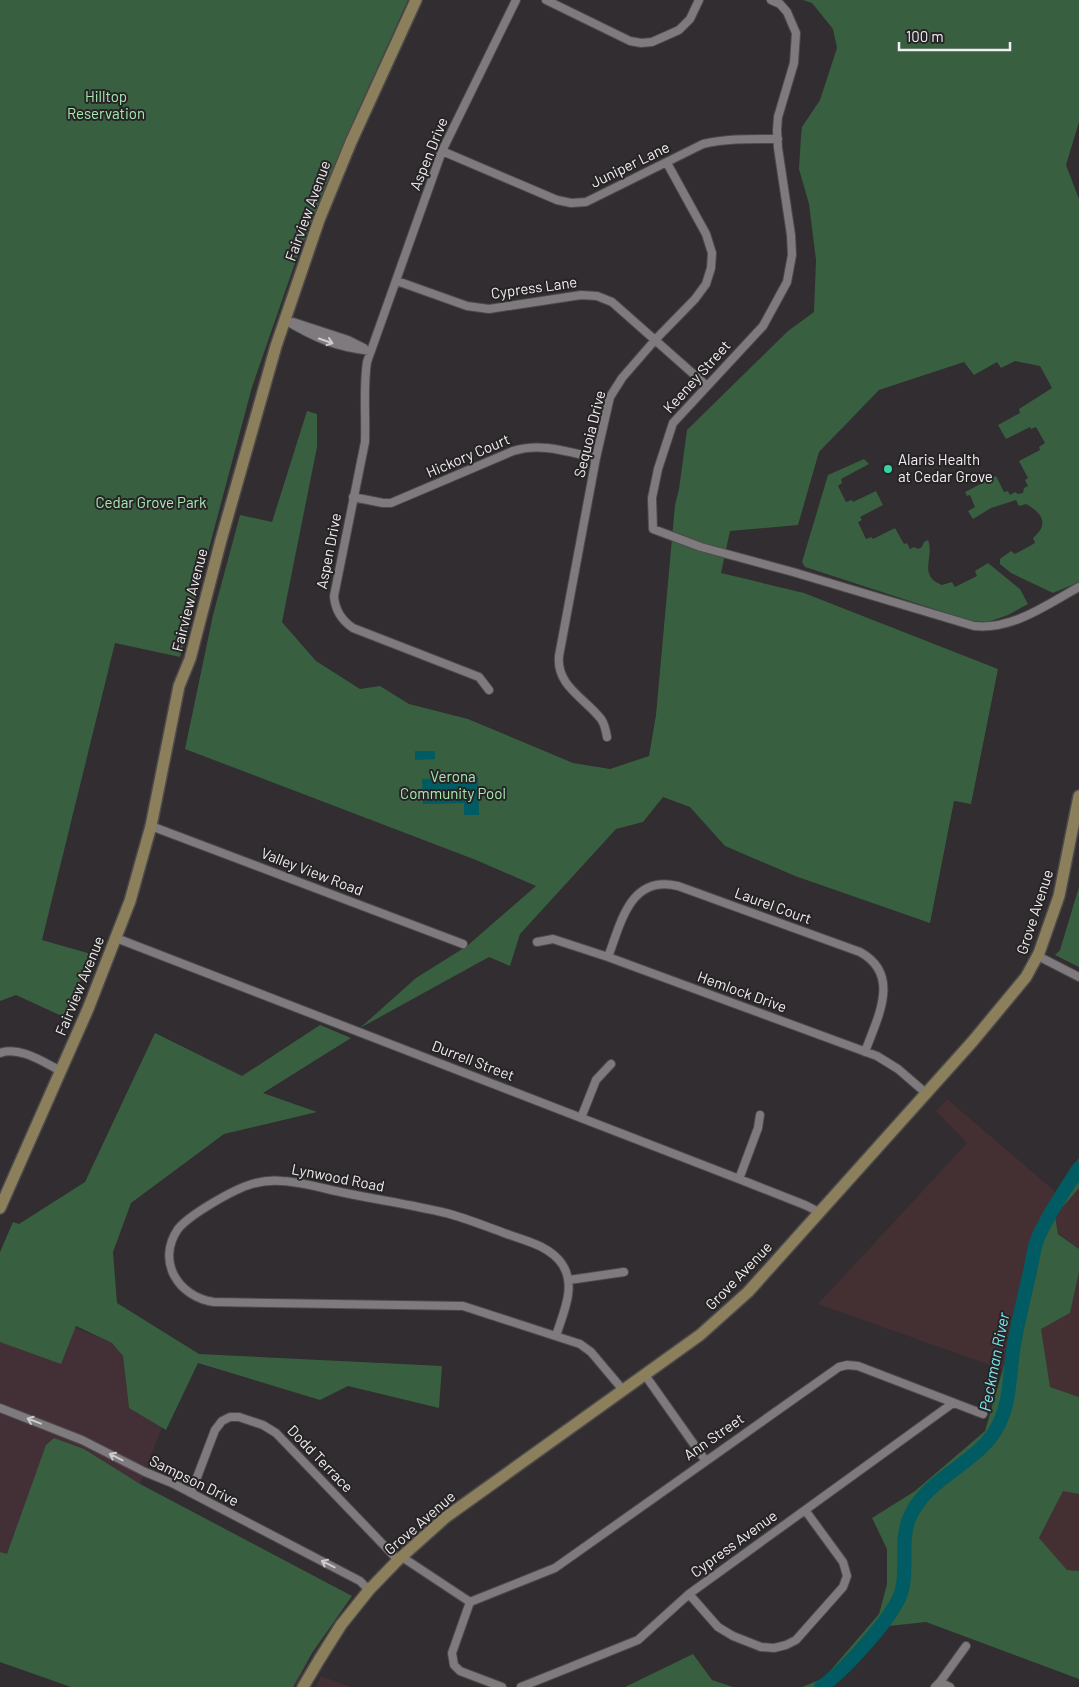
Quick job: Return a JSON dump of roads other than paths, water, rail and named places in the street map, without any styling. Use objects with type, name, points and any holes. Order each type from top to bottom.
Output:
[{"type":"main road","name":"Fairview Avenue","points":[[0,1208],[61,1071],[130,901],[151,826],[179,686],[190,659],[220,540],[285,320],[319,220],[338,172],[383,69],[416,0]]},
{"type":"main road","name":"Grove Avenue","points":[[303,1687],[342,1625],[369,1590],[400,1559],[446,1517],[700,1336],[748,1292],[926,1094],[1006,1002],[1026,977],[1038,956],[1058,896],[1079,796]]},
{"type":"street","name":"Aspen Drive","points":[[489,690],[480,677],[353,628],[341,617],[336,607],[334,596],[364,442],[366,421],[364,380],[371,352],[442,151],[516,0]]},
{"type":"street","points":[[546,0],[630,41],[641,43],[652,42],[679,30],[690,19],[699,0]]},
{"type":"street","name":"Keeney Street","points":[[770,0],[780,4],[787,12],[796,33],[794,63],[778,117],[778,139],[792,254],[787,282],[763,326],[672,423],[658,469],[652,498],[653,529],[701,547],[793,572],[974,626],[999,626],[1016,621],[1079,587]]},
{"type":"street","name":"Juniper Lane","points":[[442,151],[557,200],[571,203],[586,202],[703,144],[738,138],[778,139]]},
{"type":"street","name":"Sequoia Drive","points":[[608,737],[602,720],[565,683],[558,666],[559,656],[608,403],[613,391],[655,340],[706,284],[711,268],[712,253],[706,234],[667,163]]},
{"type":"street","name":"Cypress Lane","points":[[397,281],[479,309],[581,295],[597,296],[612,302],[706,386]]},
{"type":"street","points":[[285,320],[348,340],[371,352]]},
{"type":"street","name":"Hickory Court","points":[[353,497],[391,503],[513,451],[527,448],[550,448],[596,458]]},
{"type":"street","name":"Valley View Road","points":[[151,826],[463,944]]},
{"type":"street","name":"Laurel Court","points":[[608,957],[626,909],[633,899],[648,888],[666,884],[678,886],[860,952],[871,959],[879,970],[884,989],[882,1001],[865,1052]]},
{"type":"street","name":"Durrell Street","points":[[116,938],[739,1178],[805,1204],[819,1212]]},
{"type":"street","name":"Hemlock Drive","points":[[537,942],[553,939],[608,957],[865,1052],[890,1063],[926,1094]]},
{"type":"street","points":[[1038,956],[1079,976]]},
{"type":"street","points":[[0,1053],[17,1051],[61,1071]]},
{"type":"street","points":[[581,1118],[596,1080],[611,1064]]},
{"type":"street","points":[[739,1178],[758,1128],[760,1116]]},
{"type":"street","name":"Lynwood Road","points":[[569,1280],[562,1262],[547,1249],[447,1213],[281,1181],[257,1183],[233,1191],[184,1223],[175,1235],[171,1247],[170,1264],[176,1280],[189,1293],[207,1301],[462,1306],[574,1342],[586,1348],[623,1390]]},
{"type":"street","points":[[556,1336],[569,1296],[569,1280],[624,1272]]},
{"type":"street","name":"Ann Street","points":[[470,1602],[555,1568],[834,1369],[843,1366],[858,1366],[984,1414]]},
{"type":"street","points":[[645,1375],[705,1460]]},
{"type":"street","name":"Cypress Avenue","points":[[520,1687],[638,1640],[689,1594],[953,1403]]},
{"type":"street","name":"Sampson Drive","points":[[0,1408],[82,1440],[191,1493],[360,1581],[369,1590]]},
{"type":"street","name":"Dodd Terrace","points":[[191,1493],[217,1426],[226,1419],[239,1417],[263,1425],[276,1433],[400,1559]]},
{"type":"street","points":[[689,1594],[718,1627],[732,1636],[767,1648],[780,1647],[796,1640],[843,1587],[847,1576],[843,1562],[805,1510]]},
{"type":"street","points":[[400,1559],[470,1602],[452,1653],[452,1661],[460,1671],[502,1687]]},
{"type":"street","points":[[950,1687],[937,1684],[966,1646]]},
{"type":"water","points":[[415,751],[435,751],[435,759],[415,760]]},
{"type":"water","points":[[478,777],[479,815],[464,815],[464,803],[423,804],[422,779]]},
{"type":"waterway","name":"Peckman River","points":[[821,1687],[831,1680],[868,1642],[898,1601],[904,1581],[906,1528],[917,1504],[940,1481],[979,1450],[999,1424],[1006,1404],[1015,1339],[1036,1244],[1051,1212],[1079,1168]]},
{"type":"place","name":"Alaris Health at Cedar Grove","points":[[888,469]]},
{"type":"park label","name":"Hilltop Reservation","points":[[106,106]]},
{"type":"park label","name":"Cedar Grove Park","points":[[151,503]]},
{"type":"park label","name":"Verona Community Pool","points":[[453,786]]}]
